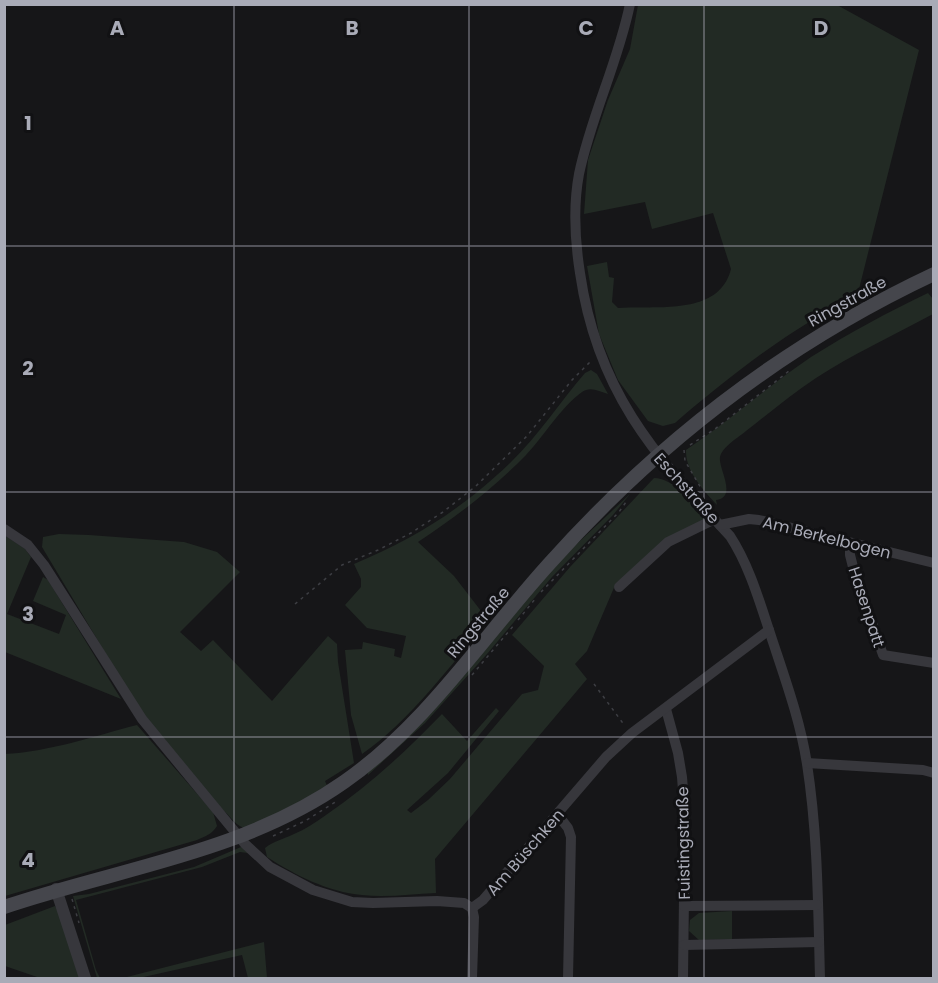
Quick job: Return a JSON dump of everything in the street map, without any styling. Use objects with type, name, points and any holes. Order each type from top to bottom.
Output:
[{"type":"main road","name":"Ringstraße","points":[[4,907],[241,837],[276,822],[327,794],[359,771],[402,734],[434,700],[551,562],[658,456],[773,365],[855,314],[933,274]]},
{"type":"street","name":"Eschstraße","points":[[630,4],[613,67],[587,140],[579,177],[576,215],[578,261],[589,323],[600,357],[615,390],[639,430],[658,456],[738,547],[769,630],[799,727],[807,763],[815,832],[820,978]]},
{"type":"street","name":"Am Berkelbogen","points":[[619,587],[668,542],[718,522],[749,519],[933,563]]},
{"type":"street","name":"Am Büschken","points":[[4,529],[28,545],[39,559],[142,719],[256,855],[270,867],[304,886],[334,898],[352,902],[422,900],[464,903],[472,908],[483,900],[606,757],[632,734],[769,630]]},
{"type":"street","name":"Hasenpatt","points":[[850,543],[852,567],[883,655],[933,663]]},
{"type":"street","name":"Fuistingstraße","points":[[666,709],[678,753],[685,816],[683,978]]},
{"type":"street","points":[[807,763],[923,770],[933,773]]},
{"type":"street","points":[[558,815],[572,837],[568,978]]},
{"type":"street","points":[[56,890],[85,978]]},
{"type":"street","points":[[684,906],[817,905]]},
{"type":"street","points":[[472,908],[474,917],[472,978]]},
{"type":"street","points":[[684,945],[819,942]]},
{"type":"path","points":[[295,604],[342,565],[411,533],[476,486],[526,436],[583,367],[600,357]]},
{"type":"path","points":[[684,449],[685,461],[702,490]]},
{"type":"path","points":[[594,684],[632,734]]},
{"type":"shaded area","points":[[638,5],[837,5],[919,50],[857,297],[833,308],[786,337],[739,371],[675,423],[663,426],[648,421],[618,380],[599,334],[587,266],[607,262],[609,277],[614,278],[612,302],[618,308],[667,307],[700,302],[713,295],[724,284],[731,269],[713,213],[652,229],[645,202],[584,214],[588,160],[608,100],[630,49]]},
{"type":"shaded area","points":[[928,293],[933,299],[933,314],[830,369],[727,446],[720,457],[726,482],[726,494],[716,500],[717,505],[692,473],[686,450],[811,357],[869,323]]},
{"type":"shaded area","points":[[591,370],[597,374],[608,394],[591,389],[585,390],[574,398],[526,455],[488,491],[418,542],[454,576],[488,620],[413,709],[362,754],[351,715],[345,650],[362,649],[363,642],[395,649],[394,656],[401,658],[406,636],[367,628],[345,605],[361,587],[361,579],[354,564],[418,533],[475,494],[521,452],[585,373]]},
{"type":"shaded area","points":[[654,478],[662,479],[677,487],[708,518],[616,583],[587,651],[575,664],[587,679],[435,859],[436,893],[380,896],[349,893],[312,882],[267,857],[265,848],[307,828],[342,804],[387,768],[442,714],[467,741],[496,708],[499,711],[448,773],[407,810],[411,813],[450,779],[522,694],[538,690],[544,666],[512,635],[570,567]]},
{"type":"shaded area","points":[[630,494],[613,515],[552,577],[425,723],[368,775],[367,771],[564,556]]},
{"type":"shaded area","points":[[59,534],[184,542],[217,552],[240,572],[180,632],[201,651],[213,640],[272,701],[328,636],[337,644],[354,763],[325,781],[328,788],[291,809],[244,828],[237,824],[220,808],[146,721],[42,547],[43,537]]},
{"type":"shaded area","points":[[4,535],[25,549],[31,557],[7,614],[59,634],[66,615],[33,601],[43,577],[48,580],[121,699],[5,652]]},
{"type":"shaded area","points":[[137,725],[213,812],[217,826],[215,829],[197,840],[5,896],[4,754],[55,747]]},
{"type":"shaded area","points":[[241,847],[248,853],[240,852],[202,867],[76,900],[100,978],[97,978],[73,896],[194,867]]},
{"type":"shaded area","points":[[55,906],[80,978],[40,978],[5,966],[5,925]]},
{"type":"shaded area","points":[[732,911],[732,939],[699,940],[689,931],[690,920],[699,913]]},
{"type":"shaded area","points":[[264,942],[267,978],[248,978],[242,955],[139,978],[123,978]]}]
